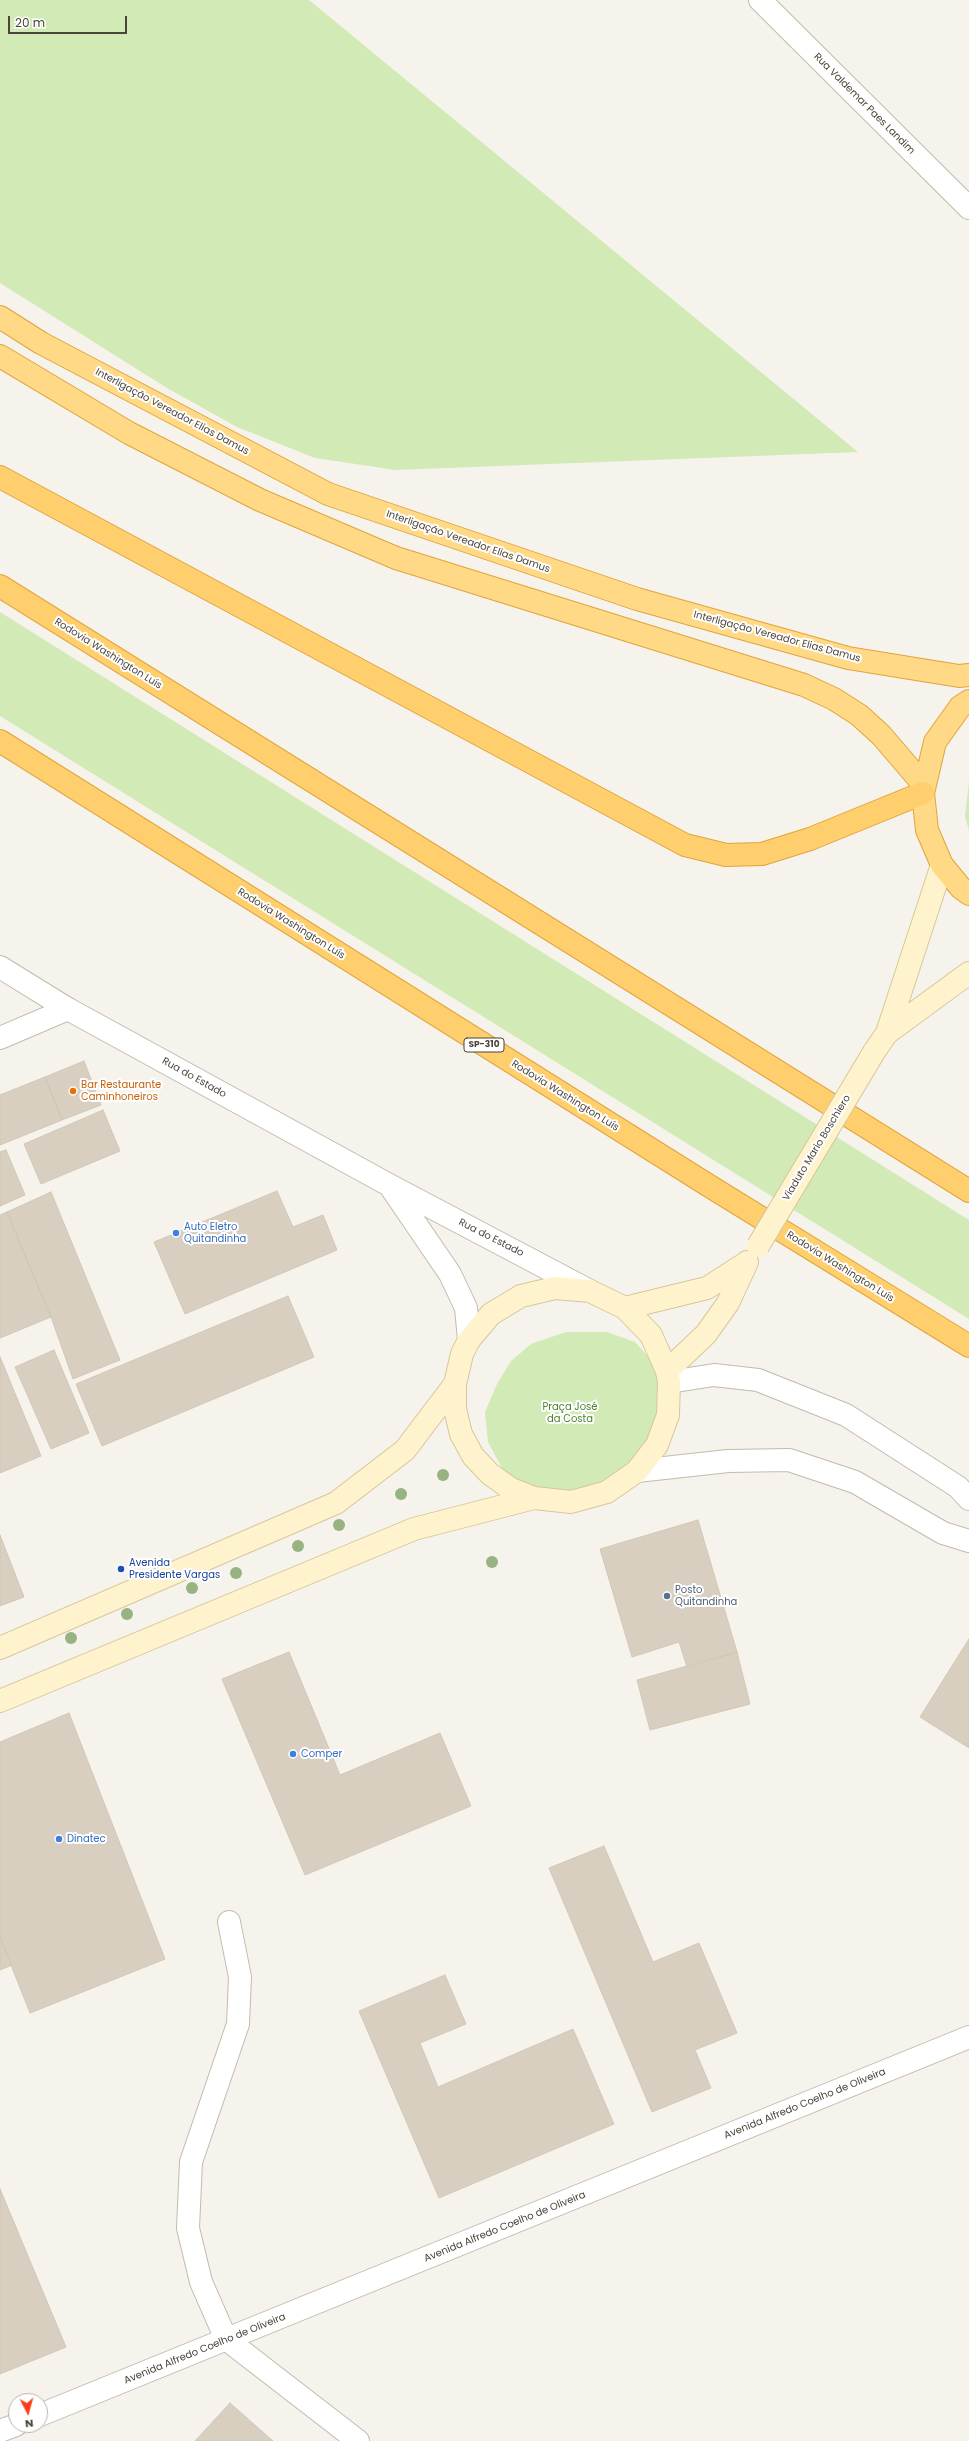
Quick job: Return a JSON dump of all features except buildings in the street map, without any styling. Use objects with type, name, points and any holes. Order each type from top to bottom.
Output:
[{"type":"highway","name":"Interligação Vereador Elias Damus","points":[[0,318],[41,343],[328,494],[636,599],[848,658],[959,676],[969,675]]},
{"type":"highway","points":[[0,356],[129,433],[247,493],[396,558],[804,685],[834,699],[859,715],[875,730],[923,789]]},
{"type":"highway","points":[[0,477],[685,845],[726,855],[762,854],[810,839],[923,789]]},
{"type":"highway","name":"Rodovia Washington Luís","points":[[0,586],[969,1191]]},
{"type":"highway","points":[[969,701],[960,707],[935,742],[923,789],[927,830],[942,865],[961,888],[969,894]]},
{"type":"highway","name":"Rodovia Washington Luís","points":[[0,741],[704,1183],[969,1346]]},
{"type":"main road","points":[[887,1033],[942,865]]},
{"type":"main road","points":[[887,1033],[969,973]]},
{"type":"main road","name":"Viaduto Mario Boschiero","points":[[668,1376],[706,1334],[728,1302],[752,1255],[874,1052],[887,1033]]},
{"type":"main road","points":[[625,1308],[707,1288],[752,1255]]},
{"type":"main road","points":[[555,1288],[590,1291],[625,1308],[652,1335],[668,1376],[668,1415],[657,1445],[637,1471],[607,1492],[571,1502],[534,1498],[511,1489],[495,1478],[473,1456],[461,1434],[455,1409],[455,1384],[462,1354],[469,1340],[491,1314],[521,1296],[555,1288]]},
{"type":"main road","points":[[0,1648],[336,1503],[405,1450],[455,1384]]},
{"type":"main road","points":[[0,1701],[414,1529],[534,1498]]},
{"type":"street","name":"Rua Valdemar Paes Landim","points":[[760,0],[969,208]]},
{"type":"street","name":"Rua do Estado","points":[[0,967],[68,1009],[390,1186],[590,1291]]},
{"type":"street","points":[[0,1038],[68,1009]]},
{"type":"street","name":"Rua do Estado","points":[[390,1186],[450,1274],[466,1308],[469,1340]]},
{"type":"street","points":[[668,1376],[714,1375],[758,1380],[846,1415],[958,1488],[969,1499]]},
{"type":"street","points":[[637,1471],[728,1461],[789,1460],[855,1482],[944,1533],[969,1541]]},
{"type":"street","points":[[229,1922],[240,1977],[238,2024],[191,2162],[188,2228],[201,2282],[226,2339],[341,2426],[358,2441]]},
{"type":"street","name":"Avenida Alfredo Coelho de Oliveira","points":[[48,2412],[226,2339],[261,2327],[969,2037]]},
{"type":"green space","points":[[0,0],[309,0],[858,452],[396,470],[315,458],[237,427],[167,388],[0,283]]},
{"type":"green space","points":[[0,612],[969,1220],[969,1319],[0,716]]},
{"type":"green space","points":[[969,781],[969,831],[965,816]]},
{"type":"green space","name":"Praça José da Costa","points":[[566,1332],[607,1332],[635,1342],[652,1361],[660,1382],[662,1409],[654,1437],[631,1464],[602,1483],[569,1492],[534,1489],[505,1474],[488,1442],[485,1412],[497,1384],[511,1361],[531,1344]]},
{"type":"place","name":"Bar Restaurante Caminhoneiros","points":[[73,1091]]},
{"type":"place","name":"Auto Eletro Quitandinha","points":[[176,1233]]},
{"type":"place","name":"Avenida Presidente Vargas","points":[[121,1569]]},
{"type":"place","name":"Posto Quitandinha","points":[[667,1596]]},
{"type":"place","name":"Comper","points":[[293,1754]]},
{"type":"place","name":"Dinatec","points":[[59,1839]]}]
